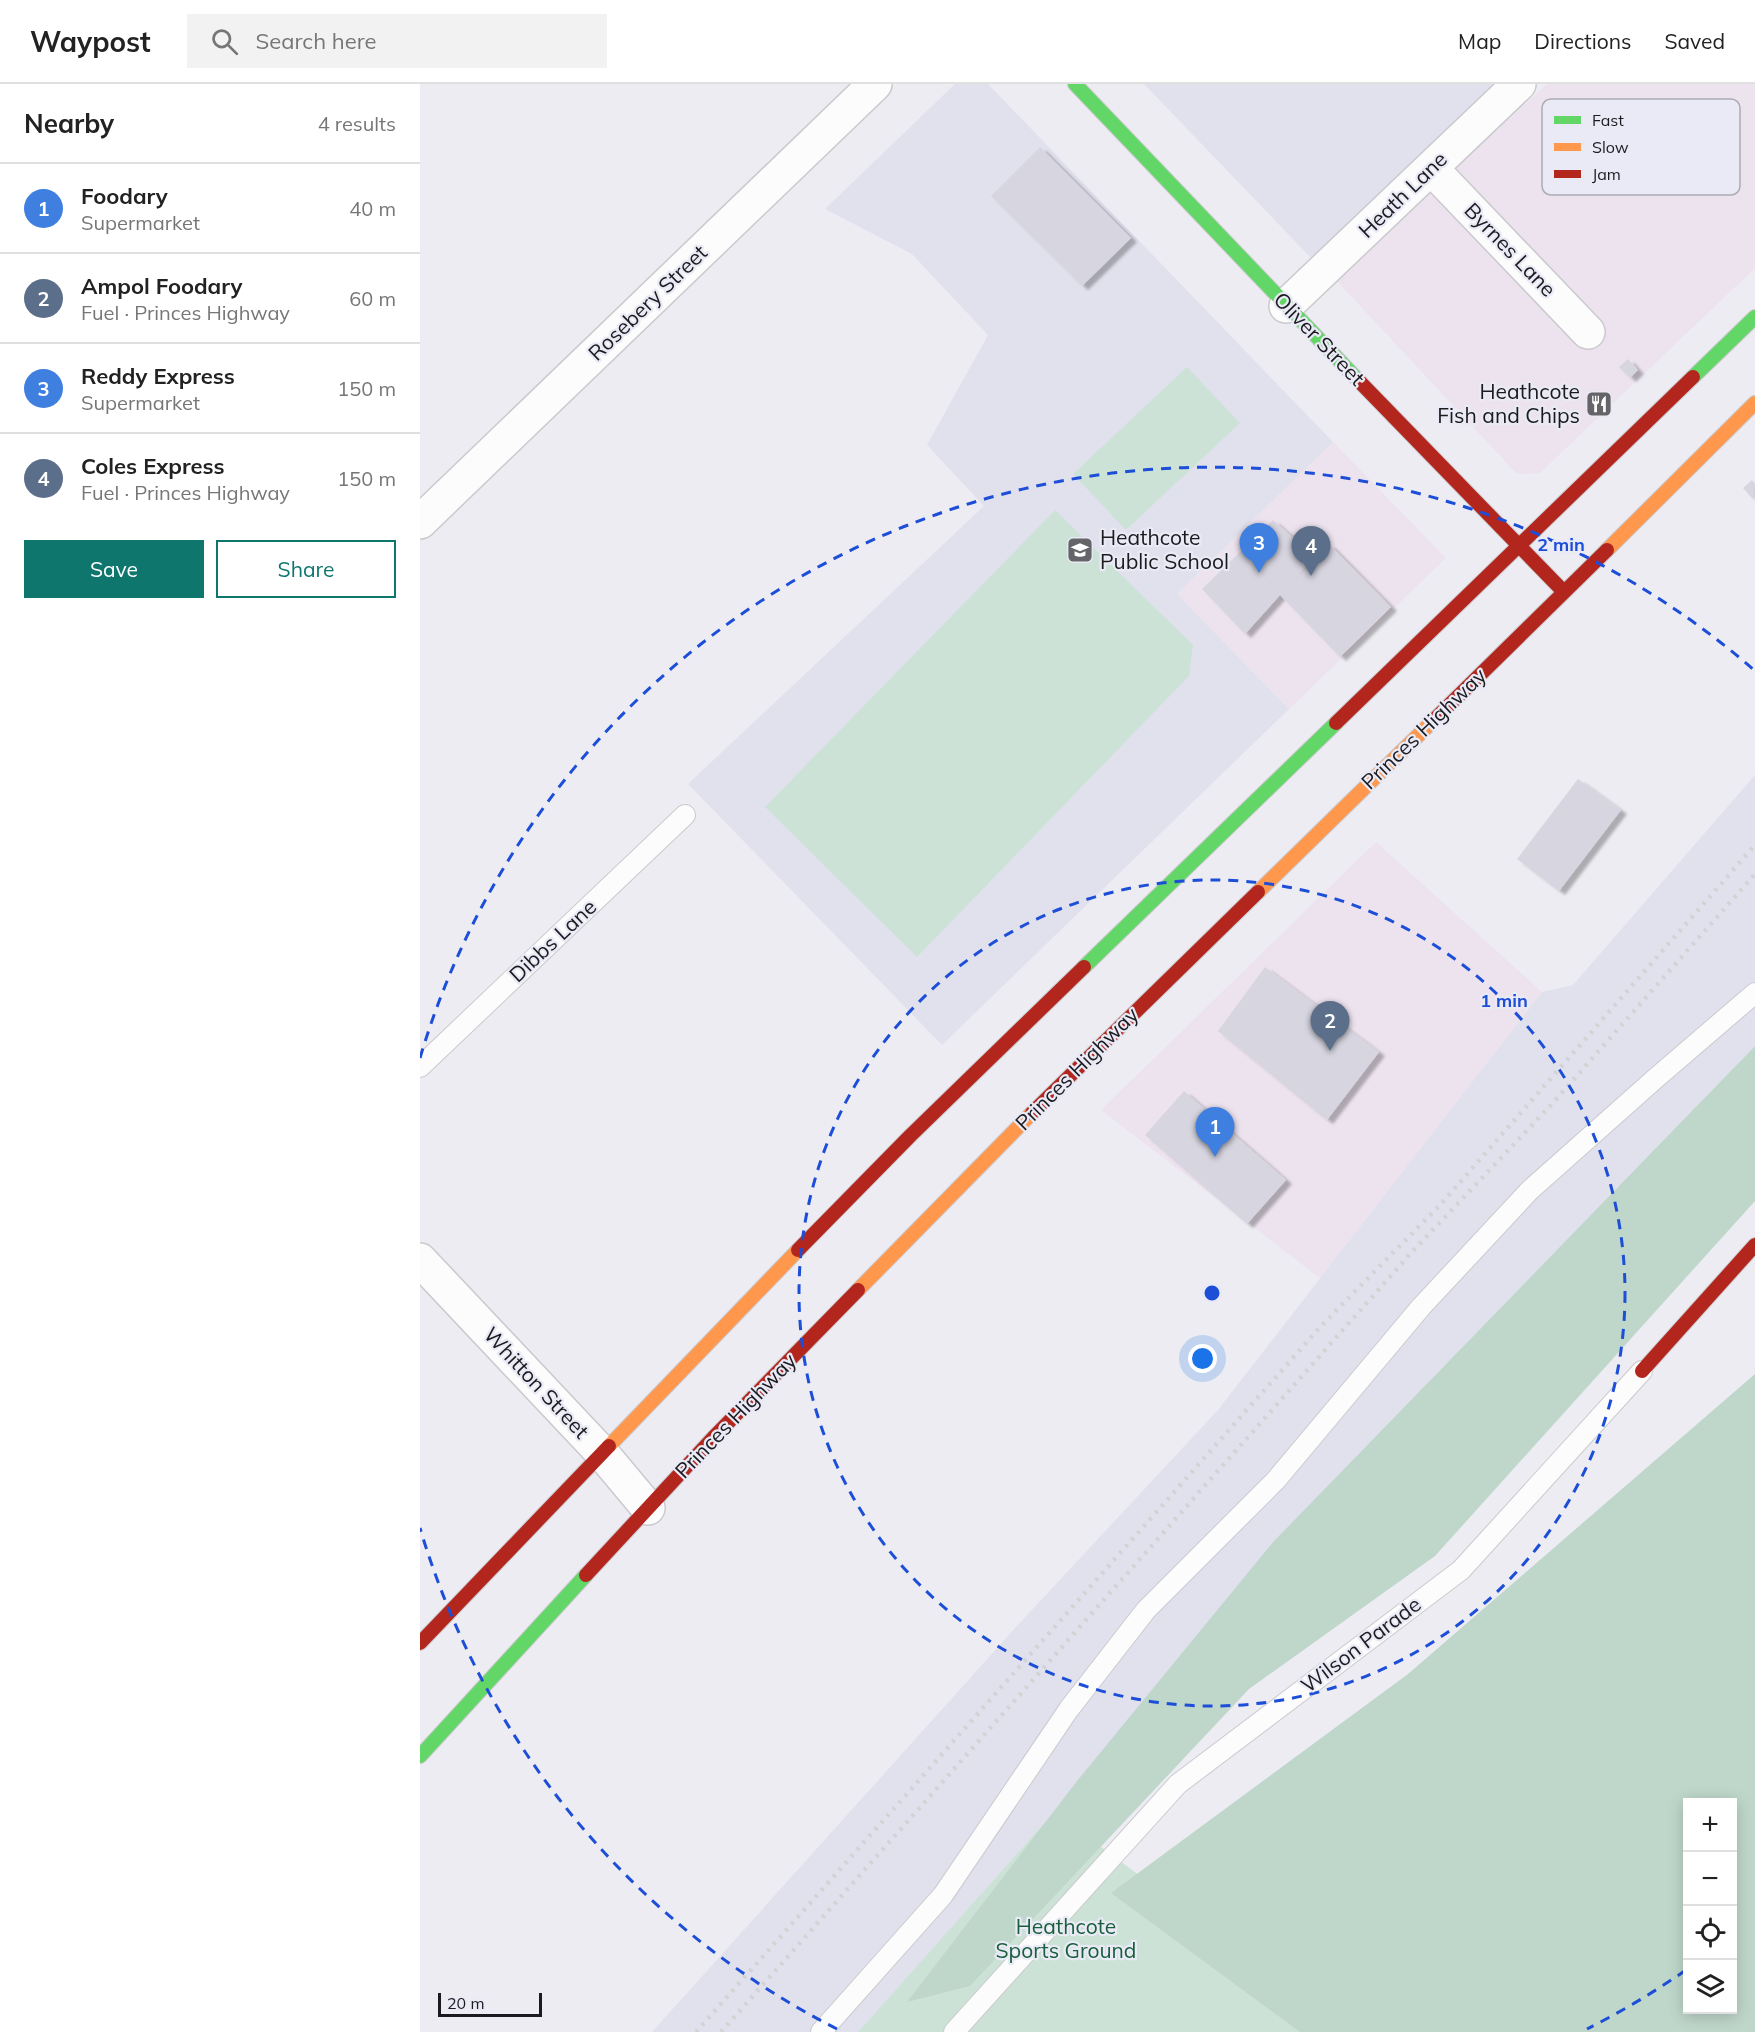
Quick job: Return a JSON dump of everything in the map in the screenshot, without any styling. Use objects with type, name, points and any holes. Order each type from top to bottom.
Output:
[{"type":"main road","name":"Oliver Street","points":[[1075,84],[1564,592]]},
{"type":"main road","points":[[420,1643],[910,1136],[1755,317]]},
{"type":"main road","name":"Princes Highway","points":[[420,1756],[713,1438],[1038,1107],[1755,403]]},
{"type":"main road","name":"Wilson Parade","points":[[1642,1371],[1755,1245]]},
{"type":"street","name":"Rosebery Street","points":[[420,522],[875,84]]},
{"type":"street","name":"Heath Lane","points":[[1287,306],[1519,84]]},
{"type":"street","name":"Byrnes Lane","points":[[1431,168],[1588,332]]},
{"type":"street","name":"Whitton Street","points":[[420,1260],[602,1453],[648,1508]]},
{"type":"lane","name":"Dibbs Lane","points":[[420,1066],[686,815]]},
{"type":"lane","points":[[821,2032],[943,1895],[1069,1709],[1146,1610],[1275,1480],[1421,1307],[1530,1190],[1755,993]]},
{"type":"lane","name":"Wilson Parade","points":[[954,2032],[1178,1784],[1461,1570],[1642,1371]]},
{"type":"shaded area","name":"Heathcote Public School","points":[[955,84],[988,84],[1333,442],[1177,594],[1289,709],[942,1045],[688,784],[984,506],[927,445],[988,335],[912,254],[825,209]]},
{"type":"shaded area","points":[[1144,84],[1498,84],[1314,261]]},
{"type":"shaded area","points":[[1547,84],[1755,84],[1755,268],[1540,473],[1517,474],[1335,279]]},
{"type":"shaded area","points":[[1333,442],[1446,558],[1289,709],[1177,594]]},
{"type":"shaded area","points":[[1755,775],[1755,1046],[1273,1542],[1054,1812],[858,2032],[652,2032],[1016,1627],[1218,1410],[1542,992],[1573,985]]},
{"type":"shaded area","points":[[1376,842],[1542,992],[1325,1282],[1101,1110]]},
{"type":"green space","points":[[1187,367],[1240,423],[1126,530],[1073,474]]},
{"type":"green space","points":[[1055,510],[1193,645],[1189,676],[917,957],[765,807]]},
{"type":"green space","points":[[1755,1046],[1755,1201],[1435,1556],[1249,1689],[970,1986],[907,2002],[1077,1781],[1273,1542]]},
{"type":"green space","points":[[1755,1374],[1755,2032],[1300,2032],[1111,1893],[1408,1674]]},
{"type":"green space","name":"Heathcote Sports Ground","points":[[1054,1812],[1350,2032],[858,2032]]},
{"type":"building","points":[[1040,147],[1131,238],[1082,286],[991,196]]},
{"type":"building","points":[[1628,359],[1638,370],[1630,378],[1619,367]]},
{"type":"building","points":[[1752,480],[1755,484],[1754,500],[1743,488]]},
{"type":"building","points":[[1273,520],[1315,557],[1294,581],[1329,544],[1391,607],[1340,657],[1280,595],[1245,634],[1202,589]]},
{"type":"building","points":[[1578,779],[1621,810],[1559,891],[1517,859]]},
{"type":"building","points":[[1265,967],[1379,1052],[1327,1120],[1218,1031]]},
{"type":"building","points":[[1184,1091],[1286,1180],[1247,1224],[1145,1135]]},
{"type":"railway","points":[[696,2032],[1322,1325],[1441,1204],[1755,845]]},
{"type":"railway","points":[[721,2032],[1411,1253],[1551,1105],[1755,874]]},
{"type":"traffic: fast","points":[[1075,84],[1358,380]]},
{"type":"traffic: fast","points":[[1693,377],[1755,317]]},
{"type":"traffic: fast","points":[[1084,967],[1336,723]]},
{"type":"traffic: fast","points":[[420,1756],[586,1575]]},
{"type":"traffic: slow","points":[[1607,550],[1755,403]]},
{"type":"traffic: slow","points":[[1258,892],[1437,717]]},
{"type":"traffic: slow","points":[[858,1290],[1032,1113]]},
{"type":"traffic: slow","points":[[609,1446],[798,1250]]},
{"type":"traffic: jam","points":[[1336,723],[1693,377]]},
{"type":"traffic: jam","points":[[1358,380],[1564,592]]},
{"type":"traffic: jam","points":[[1437,717],[1607,550]]},
{"type":"traffic: jam","points":[[1032,1113],[1258,892]]},
{"type":"traffic: jam","points":[[798,1250],[910,1136],[1084,967]]},
{"type":"traffic: jam","points":[[1642,1371],[1755,1245]]},
{"type":"traffic: jam","points":[[586,1575],[713,1438],[858,1290]]},
{"type":"traffic: jam","points":[[420,1643],[609,1446]]},
{"type":"place","name":"Heathcote Fish and Chips","points":[[1599,404]]},
{"type":"place","name":"Heathcote Public School","points":[[1080,550]]},
{"type":"place","name":"Reddy Express","points":[[1259,573]]},
{"type":"place","name":"Coles Express","points":[[1311,576]]},
{"type":"place","name":"Ampol Foodary","points":[[1330,1051]]},
{"type":"place","name":"Foodary","points":[[1215,1157]]}]
